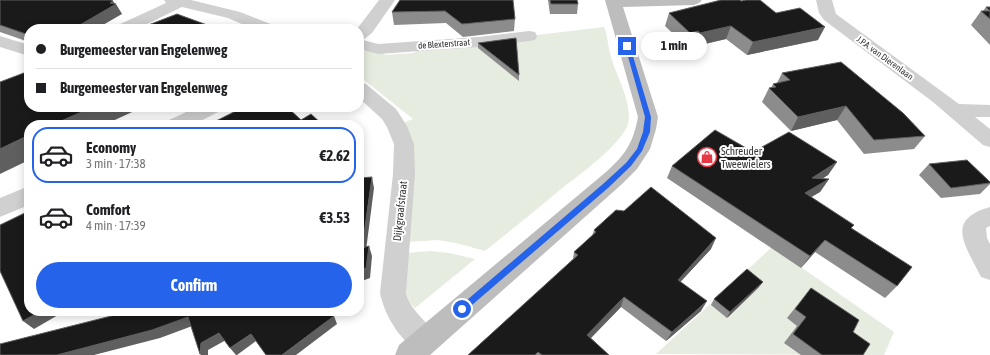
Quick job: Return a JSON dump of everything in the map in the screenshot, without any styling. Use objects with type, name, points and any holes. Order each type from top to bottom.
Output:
[{"type":"street","points":[[364,31],[387,0]]},
{"type":"street","points":[[417,348],[629,165],[640,150],[646,132],[648,117],[614,2],[694,0]]},
{"type":"street","name":"J.P.A. van Dierenlaan","points":[[824,0],[827,13],[830,17],[955,110],[990,140]]},
{"type":"street","points":[[133,24],[176,1],[234,15],[255,24]]},
{"type":"street","name":"de Blexterstraat","points":[[364,45],[378,49],[478,42],[529,36]]},
{"type":"street","points":[[0,41],[24,49]]},
{"type":"street","name":"Dijkgraafstraat","points":[[364,92],[389,114],[397,126],[404,144],[404,174],[393,294],[395,304],[406,320],[417,348]]},
{"type":"street","points":[[955,110],[990,111]]},
{"type":"street","points":[[186,120],[203,112]]},
{"type":"street","points":[[0,208],[24,197]]},
{"type":"street","points":[[990,216],[983,218],[975,224],[974,233],[990,269]]},
{"type":"shaded area","points":[[604,27],[613,64],[626,99],[629,116],[628,124],[624,132],[609,150],[485,251],[438,240],[407,242],[413,144],[405,122],[413,119],[364,80],[364,51],[380,51],[385,55],[414,53],[420,49]]},
{"type":"shaded area","points":[[772,247],[894,332],[884,355],[656,354]]},
{"type":"shaded area","points":[[430,251],[449,253],[475,259],[415,308],[410,303],[406,290],[406,253]]},
{"type":"building","points":[[0,0],[111,0],[113,1],[110,3],[116,4],[82,24],[24,24],[24,33],[0,25]]},
{"type":"building","points":[[400,0],[513,0],[515,19],[462,24],[445,11],[392,12]]},
{"type":"building","points":[[550,0],[577,0],[578,4],[551,4]]},
{"type":"building","points":[[721,0],[760,0],[776,13],[800,8],[825,27],[753,42],[731,26],[700,33],[698,31],[690,33],[669,13]]},
{"type":"building","points":[[981,11],[990,11],[990,19]]},
{"type":"building","points":[[177,14],[204,24],[151,24]]},
{"type":"building","points":[[516,38],[519,75],[478,43]]},
{"type":"building","points":[[841,62],[903,113],[925,136],[874,140],[846,106],[798,117],[769,88],[776,87],[773,84],[790,80],[782,73]]},
{"type":"building","points":[[24,73],[24,112],[82,112],[63,120],[24,120],[24,137],[0,149],[0,82]]},
{"type":"building","points":[[234,112],[292,112],[301,120],[218,120]]},
{"type":"building","points":[[311,114],[318,120],[301,120]]},
{"type":"building","points":[[715,130],[753,152],[789,132],[837,162],[812,178],[829,179],[805,193],[854,225],[851,228],[912,267],[897,286],[825,240],[810,256],[672,166]]},
{"type":"building","points":[[967,160],[990,183],[951,188],[929,164]]},
{"type":"building","points":[[372,177],[364,234],[364,178]]},
{"type":"building","points":[[651,187],[716,238],[678,280],[707,301],[672,332],[624,297],[587,335],[609,355],[542,355],[538,352],[535,355],[468,355],[578,255],[574,252],[596,232],[594,230],[616,210],[624,211]]},
{"type":"building","points":[[24,213],[24,316],[32,316],[23,321],[0,271],[0,225]]},
{"type":"building","points":[[369,246],[366,268],[364,269],[364,247]]},
{"type":"building","points":[[747,269],[763,282],[730,312],[714,299]]},
{"type":"building","points":[[811,288],[859,320],[853,332],[870,344],[863,355],[822,355],[793,334],[806,317],[795,309]]},
{"type":"building","points":[[111,316],[334,316],[282,355],[266,355],[251,334],[230,348],[219,333],[201,343],[200,354],[188,317],[152,330],[57,355],[0,355],[0,344]]},
{"type":"place","name":"Schreuder Tweewielers","points":[[707,157]]},
{"type":"route","points":[[462,309],[629,165],[640,150],[644,142],[648,117],[646,106],[627,46]]}]
